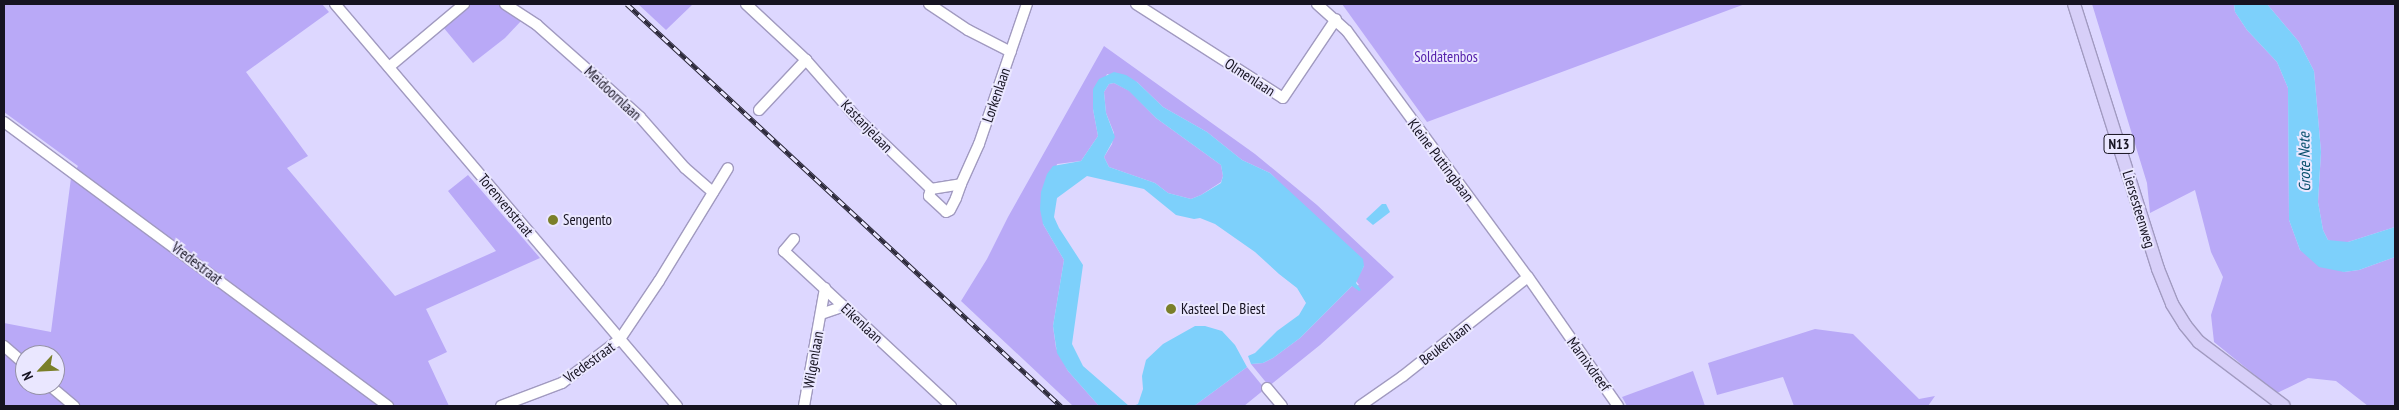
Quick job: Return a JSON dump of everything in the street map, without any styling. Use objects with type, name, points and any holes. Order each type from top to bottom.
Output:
[{"type":"main road","name":"Liersesteenweg","points":[[2074,4],[2166,291],[2179,316],[2199,342],[2284,406]]},
{"type":"street","name":"Torenvenstraat","points":[[335,4],[677,406]]},
{"type":"street","points":[[389,67],[464,4]]},
{"type":"street","name":"Meidoornlaan","points":[[505,4],[537,25],[598,79],[640,117],[685,168],[713,192]]},
{"type":"street","name":"Kastanjelaan","points":[[746,4],[806,60],[856,117],[930,189]]},
{"type":"street","points":[[929,4],[968,30],[1011,52]]},
{"type":"street","name":"Lorkenlaan","points":[[930,189],[929,196],[946,212],[950,210],[979,144],[1027,4]]},
{"type":"street","name":"Olmenlaan","points":[[1136,4],[1283,98],[1336,19]]},
{"type":"street","name":"Kleine Puttingbaan","points":[[1317,4],[1336,19],[1528,277],[1559,322]]},
{"type":"street","points":[[759,110],[806,60]]},
{"type":"street","name":"Vredestraat","points":[[4,122],[388,406]]},
{"type":"street","points":[[620,338],[659,281],[728,168]]},
{"type":"street","points":[[930,189],[961,184]]},
{"type":"street","name":"Eikenlaan","points":[[794,239],[784,251],[951,406]]},
{"type":"street","name":"Beukenlaan","points":[[1360,406],[1403,376],[1528,277]]},
{"type":"street","name":"Wilgenlaan","points":[[804,406],[825,288]]},
{"type":"street","name":"Wilgenlaan","points":[[821,314],[844,306]]},
{"type":"street","name":"Marnixdreef","points":[[1559,322],[1618,406]]},
{"type":"street","name":"Vredestraat","points":[[502,406],[562,382],[620,338]]},
{"type":"street","points":[[4,346],[15,355]]},
{"type":"street","points":[[1267,388],[1282,406]]},
{"type":"street","points":[[61,395],[74,406]]},
{"type":"green space","points":[[4,4],[322,4],[329,12],[246,72],[308,156],[287,168],[395,296],[496,251],[448,191],[468,175],[540,258],[426,309],[447,352],[428,361],[449,406],[4,406],[4,323],[51,332],[71,178],[78,166],[4,112]]},
{"type":"green space","points":[[469,4],[498,4],[522,20],[505,38],[473,63],[443,27]]},
{"type":"green space","points":[[638,4],[693,4],[666,30]]},
{"type":"green space","name":"Soldatenbos","points":[[1342,4],[1745,4],[1427,122]]},
{"type":"green space","points":[[2092,4],[2234,4],[2235,12],[2247,30],[2277,62],[2288,88],[2289,220],[2300,250],[2344,272],[2359,270],[2395,257],[2395,406],[2368,406],[2336,381],[2308,378],[2277,393],[2214,342],[2211,315],[2223,277],[2211,252],[2195,190],[2150,213],[2147,183]]},
{"type":"green space","points":[[2267,4],[2395,4],[2395,227],[2348,242],[2328,240],[2323,230],[2318,202],[2321,152],[2314,71],[2299,42]]},
{"type":"green space","points":[[1104,46],[1255,154],[1317,205],[1394,277],[1320,345],[1269,386],[1251,364],[1263,363],[1273,358],[1300,338],[1352,286],[1359,285],[1356,281],[1364,266],[1270,173],[1242,160],[1207,132],[1163,107],[1137,82],[1107,74],[1093,109],[1098,136],[1081,161],[1057,164],[1043,224],[1064,260],[1053,326],[1056,348],[1068,371],[1099,406],[1073,406],[961,301],[987,259],[1008,217]]},
{"type":"green space","points":[[1114,83],[1130,91],[1156,118],[1221,165],[1223,176],[1221,182],[1191,199],[1168,193],[1155,183],[1109,167],[1104,157],[1112,144],[1114,133],[1106,113],[1104,92],[1109,84]]},
{"type":"green space","points":[[1815,329],[1853,334],[1919,399],[1935,396],[1928,406],[1794,406],[1783,377],[1717,395],[1708,363]]},
{"type":"green space","points":[[1247,367],[1265,389],[1244,406],[1194,406]]},
{"type":"green space","points":[[1693,371],[1705,406],[1627,406],[1622,397]]},
{"type":"water","name":"Grote Nete","points":[[2234,4],[2267,4],[2299,42],[2314,71],[2321,152],[2318,202],[2323,230],[2328,240],[2348,242],[2395,227],[2395,257],[2359,270],[2344,272],[2319,267],[2300,250],[2289,220],[2288,88],[2277,62],[2247,30],[2235,12]]},
{"type":"water","points":[[1114,72],[1126,75],[1137,82],[1163,107],[1207,132],[1242,160],[1270,173],[1363,259],[1364,266],[1356,283],[1361,290],[1359,291],[1352,286],[1300,338],[1273,358],[1263,363],[1251,364],[1248,356],[1255,353],[1277,331],[1299,315],[1306,303],[1297,288],[1255,252],[1215,224],[1200,218],[1194,219],[1176,215],[1144,189],[1087,176],[1057,198],[1054,217],[1083,265],[1072,344],[1083,366],[1129,406],[1099,406],[1068,371],[1057,353],[1053,326],[1064,260],[1043,224],[1040,209],[1041,192],[1047,174],[1053,166],[1081,161],[1098,136],[1093,109],[1093,89],[1099,79]],"holes":[[[1114,83],[1129,91],[1156,118],[1221,165],[1223,176],[1221,183],[1191,199],[1168,193],[1155,183],[1109,167],[1104,157],[1115,137],[1106,113],[1104,92],[1109,84]]]},
{"type":"water","points":[[1382,204],[1386,204],[1390,212],[1373,225],[1366,219]]},
{"type":"water","points":[[1195,326],[1205,326],[1222,331],[1235,345],[1247,367],[1194,406],[1133,406],[1138,404],[1143,389],[1142,376],[1146,360],[1163,344]]},
{"type":"railway","points":[[627,4],[1061,406]]},
{"type":"place","name":"Sengento","points":[[553,220]]},
{"type":"place","name":"Kasteel De Biest","points":[[1171,309]]}]
